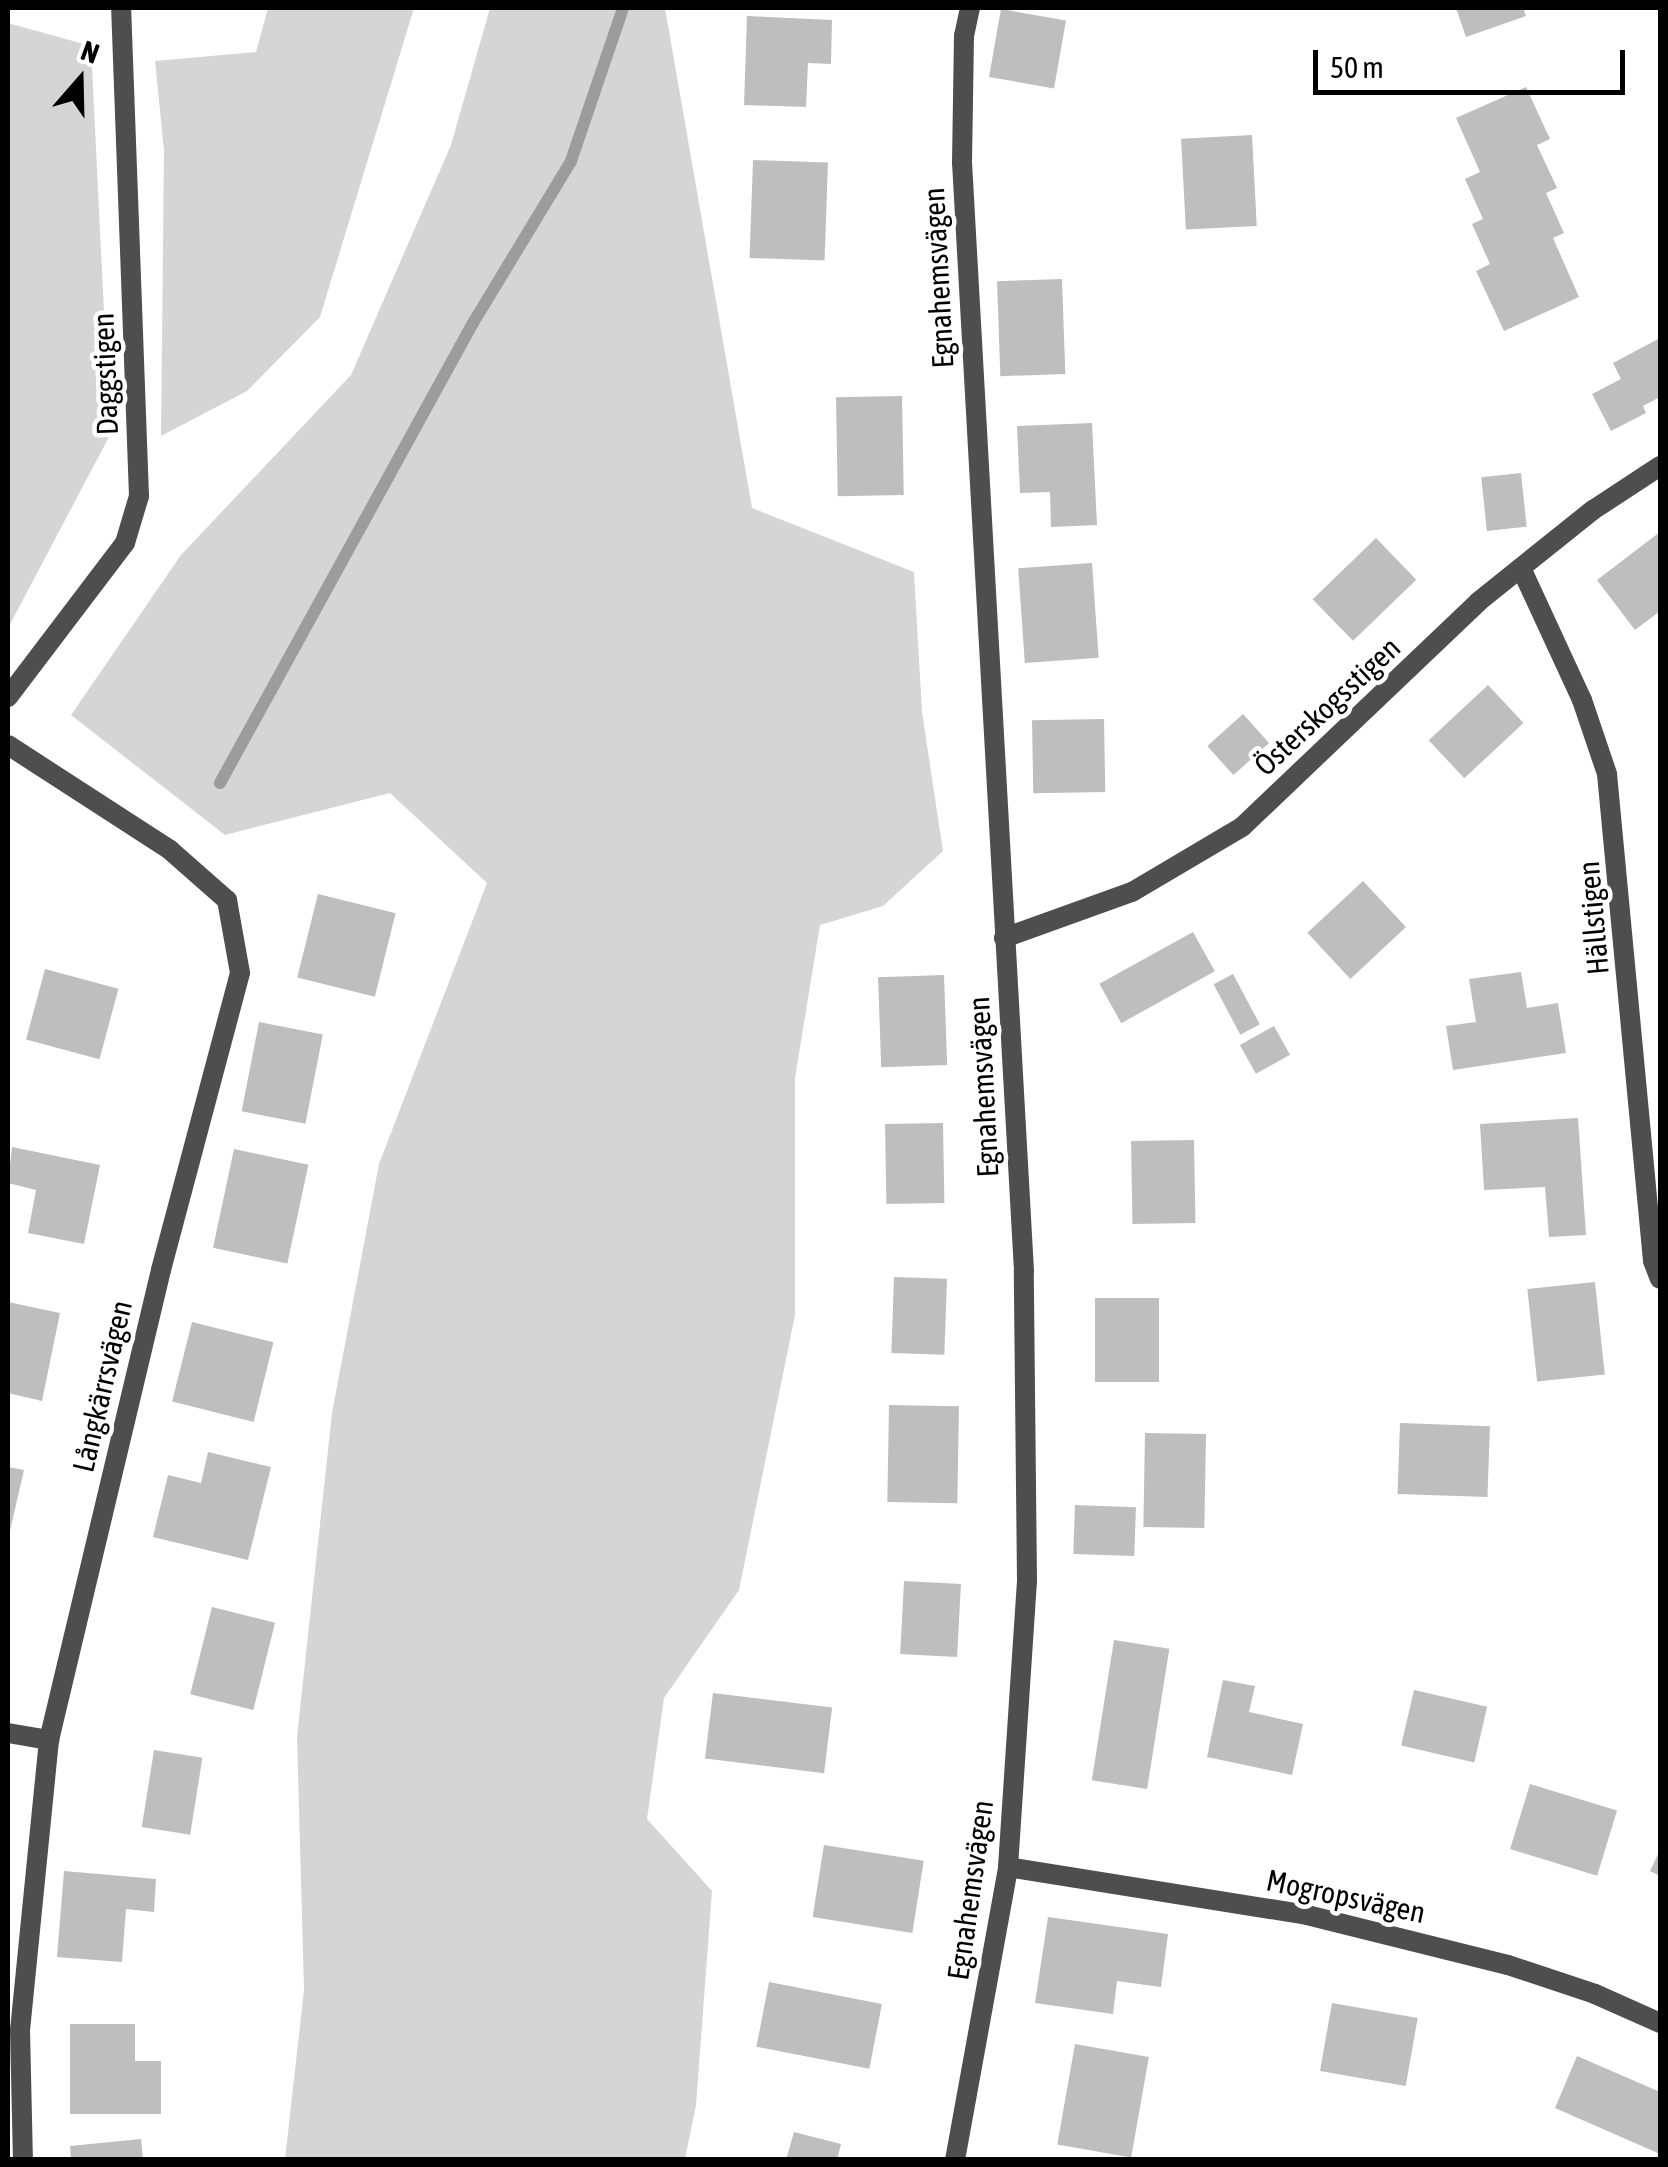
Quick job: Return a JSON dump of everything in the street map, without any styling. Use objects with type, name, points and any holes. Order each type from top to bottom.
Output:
[{"type":"street","name":"Daggstigen","points":[[8,696],[125,544],[138,496],[121,8]]},
{"type":"street","name":"Egnahemsvägen","points":[[955,2160],[1008,1867],[1027,1581],[1024,1271],[962,163],[964,36],[970,8]]},
{"type":"street","name":"Österskogsstigen","points":[[1004,938],[1132,892],[1242,827],[1478,602],[1593,510],[1660,466]]},
{"type":"street","name":"Hällstigen","points":[[1521,568],[1582,700],[1607,774],[1654,1261],[1660,1279]]},
{"type":"street","name":"Långkärrsvägen","points":[[8,745],[170,850],[227,900],[240,973],[161,1270],[48,1740],[20,2030],[24,2160]]},
{"type":"street","points":[[8,1732],[48,1740]]},
{"type":"street","name":"Mogropsvägen","points":[[1008,1867],[1308,1914],[1508,1965],[1595,1994],[1660,2024]]},
{"type":"shaded area","points":[[268,8],[414,8],[320,317],[247,391],[161,436],[164,151],[155,61],[256,52]]},
{"type":"shaded area","points":[[490,8],[665,8],[752,508],[914,572],[922,712],[943,851],[883,906],[820,925],[795,1078],[795,1315],[739,1590],[664,1698],[647,1819],[712,1891],[696,2105],[685,2159],[285,2159],[304,1990],[297,1737],[332,1413],[379,1164],[487,883],[390,793],[225,835],[71,715],[181,555],[351,375],[451,145]]},
{"type":"shaded area","points":[[8,23],[91,46],[110,435],[8,628]]},
{"type":"building","points":[[1456,8],[1523,8],[1526,16],[1466,37]]},
{"type":"building","points":[[1001,9],[1066,20],[1054,88],[989,77]]},
{"type":"building","points":[[747,16],[832,20],[831,64],[808,63],[806,107],[744,105]]},
{"type":"building","points":[[1526,87],[1550,139],[1537,145],[1557,188],[1546,193],[1564,233],[1553,238],[1579,297],[1504,331],[1476,271],[1490,264],[1472,224],[1483,219],[1465,179],[1480,172],[1456,118]]},
{"type":"building","points":[[1252,135],[1257,226],[1186,230],[1181,139]]},
{"type":"building","points":[[753,160],[828,163],[825,261],[750,258]]},
{"type":"building","points":[[1062,279],[1065,374],[1000,376],[997,281]]},
{"type":"building","points":[[1660,338],[1660,397],[1643,406],[1646,413],[1611,431],[1592,394],[1621,379],[1613,363]]},
{"type":"building","points":[[902,396],[904,495],[838,496],[836,397]]},
{"type":"building","points":[[1092,423],[1097,525],[1051,527],[1050,492],[1020,493],[1017,426]]},
{"type":"building","points":[[1521,473],[1527,527],[1487,531],[1481,477]]},
{"type":"building","points":[[1660,532],[1660,611],[1635,630],[1597,580]]},
{"type":"building","points":[[1376,538],[1416,580],[1353,641],[1313,599]]},
{"type":"building","points":[[1092,563],[1099,658],[1025,663],[1018,568]]},
{"type":"building","points":[[1488,685],[1523,723],[1464,778],[1429,740]]},
{"type":"building","points":[[1243,714],[1269,743],[1233,775],[1207,746]]},
{"type":"building","points":[[1104,719],[1105,792],[1033,793],[1032,720]]},
{"type":"building","points":[[1363,881],[1406,927],[1350,979],[1307,933]]},
{"type":"building","points":[[318,894],[396,913],[375,997],[297,977]]},
{"type":"building","points":[[1193,932],[1215,971],[1121,1023],[1099,984]]},
{"type":"building","points":[[45,969],[118,989],[100,1059],[26,1040]]},
{"type":"building","points":[[1521,972],[1527,1008],[1558,1003],[1566,1053],[1453,1070],[1446,1026],[1476,1022],[1469,979]]},
{"type":"building","points":[[1233,974],[1260,1024],[1240,1035],[1214,984]]},
{"type":"building","points":[[944,975],[947,1065],[881,1067],[878,977]]},
{"type":"building","points":[[259,1022],[323,1034],[305,1124],[242,1111]]},
{"type":"building","points":[[1274,1026],[1290,1055],[1256,1074],[1240,1045]]},
{"type":"building","points":[[1578,1118],[1586,1235],[1549,1237],[1545,1187],[1484,1190],[1480,1124]]},
{"type":"building","points":[[943,1123],[944,1203],[886,1204],[885,1124]]},
{"type":"building","points":[[1194,1140],[1195,1223],[1132,1224],[1131,1141]]},
{"type":"building","points":[[12,1147],[100,1165],[84,1244],[28,1233],[36,1190],[8,1183]]},
{"type":"building","points":[[234,1149],[308,1165],[287,1264],[213,1248]]},
{"type":"building","points":[[894,1277],[947,1279],[944,1355],[891,1353]]},
{"type":"building","points":[[1595,1282],[1605,1374],[1537,1382],[1527,1289]]},
{"type":"building","points":[[1095,1298],[1159,1298],[1159,1382],[1095,1382]]},
{"type":"building","points":[[8,1302],[60,1313],[42,1401],[8,1393]]},
{"type":"building","points":[[192,1322],[274,1342],[254,1422],[172,1402]]},
{"type":"building","points":[[889,1405],[959,1406],[957,1503],[887,1502]]},
{"type":"building","points":[[1400,1423],[1490,1426],[1487,1497],[1398,1494]]},
{"type":"building","points":[[1145,1433],[1206,1434],[1204,1528],[1143,1527]]},
{"type":"building","points":[[208,1452],[271,1467],[248,1560],[153,1537],[168,1475],[201,1483]]},
{"type":"building","points":[[8,1467],[24,1470],[9,1535],[8,1535]]},
{"type":"building","points":[[1075,1505],[1136,1507],[1134,1556],[1073,1554]]},
{"type":"building","points":[[904,1581],[961,1584],[957,1657],[900,1654]]},
{"type":"building","points":[[212,1607],[275,1623],[253,1710],[190,1694]]},
{"type":"building","points":[[1114,1640],[1169,1649],[1147,1789],[1092,1780]]},
{"type":"building","points":[[1223,1680],[1255,1686],[1249,1712],[1303,1724],[1292,1775],[1207,1757]]},
{"type":"building","points":[[1414,1690],[1487,1707],[1474,1762],[1401,1746]]},
{"type":"building","points":[[713,1693],[832,1708],[824,1773],[705,1759]]},
{"type":"building","points":[[154,1750],[202,1758],[190,1835],[142,1827]]},
{"type":"building","points":[[1530,1784],[1617,1811],[1597,1876],[1510,1849]]},
{"type":"building","points":[[824,1845],[924,1861],[912,1933],[813,1917]]},
{"type":"building","points":[[1660,1850],[1660,1876],[1650,1871]]},
{"type":"building","points":[[64,1871],[156,1879],[154,1912],[126,1909],[122,1962],[57,1957]]},
{"type":"building","points":[[1048,1917],[1168,1934],[1161,1987],[1117,1981],[1113,2014],[1035,2003]]},
{"type":"building","points":[[769,1982],[882,2004],[869,2069],[756,2047]]},
{"type":"building","points":[[1332,2003],[1418,2018],[1406,2086],[1320,2071]]},
{"type":"building","points":[[70,2024],[135,2024],[135,2061],[161,2061],[161,2114],[70,2114]]},
{"type":"building","points":[[1075,2044],[1149,2057],[1131,2157],[1057,2144]]},
{"type":"building","points":[[1577,2056],[1660,2092],[1660,2154],[1555,2108]]},
{"type":"building","points":[[794,2132],[841,2144],[837,2160],[786,2160]]},
{"type":"building","points":[[141,2139],[143,2160],[71,2160],[70,2146]]},
{"type":"waterway","points":[[220,783],[473,323],[571,161],[623,8]]}]
